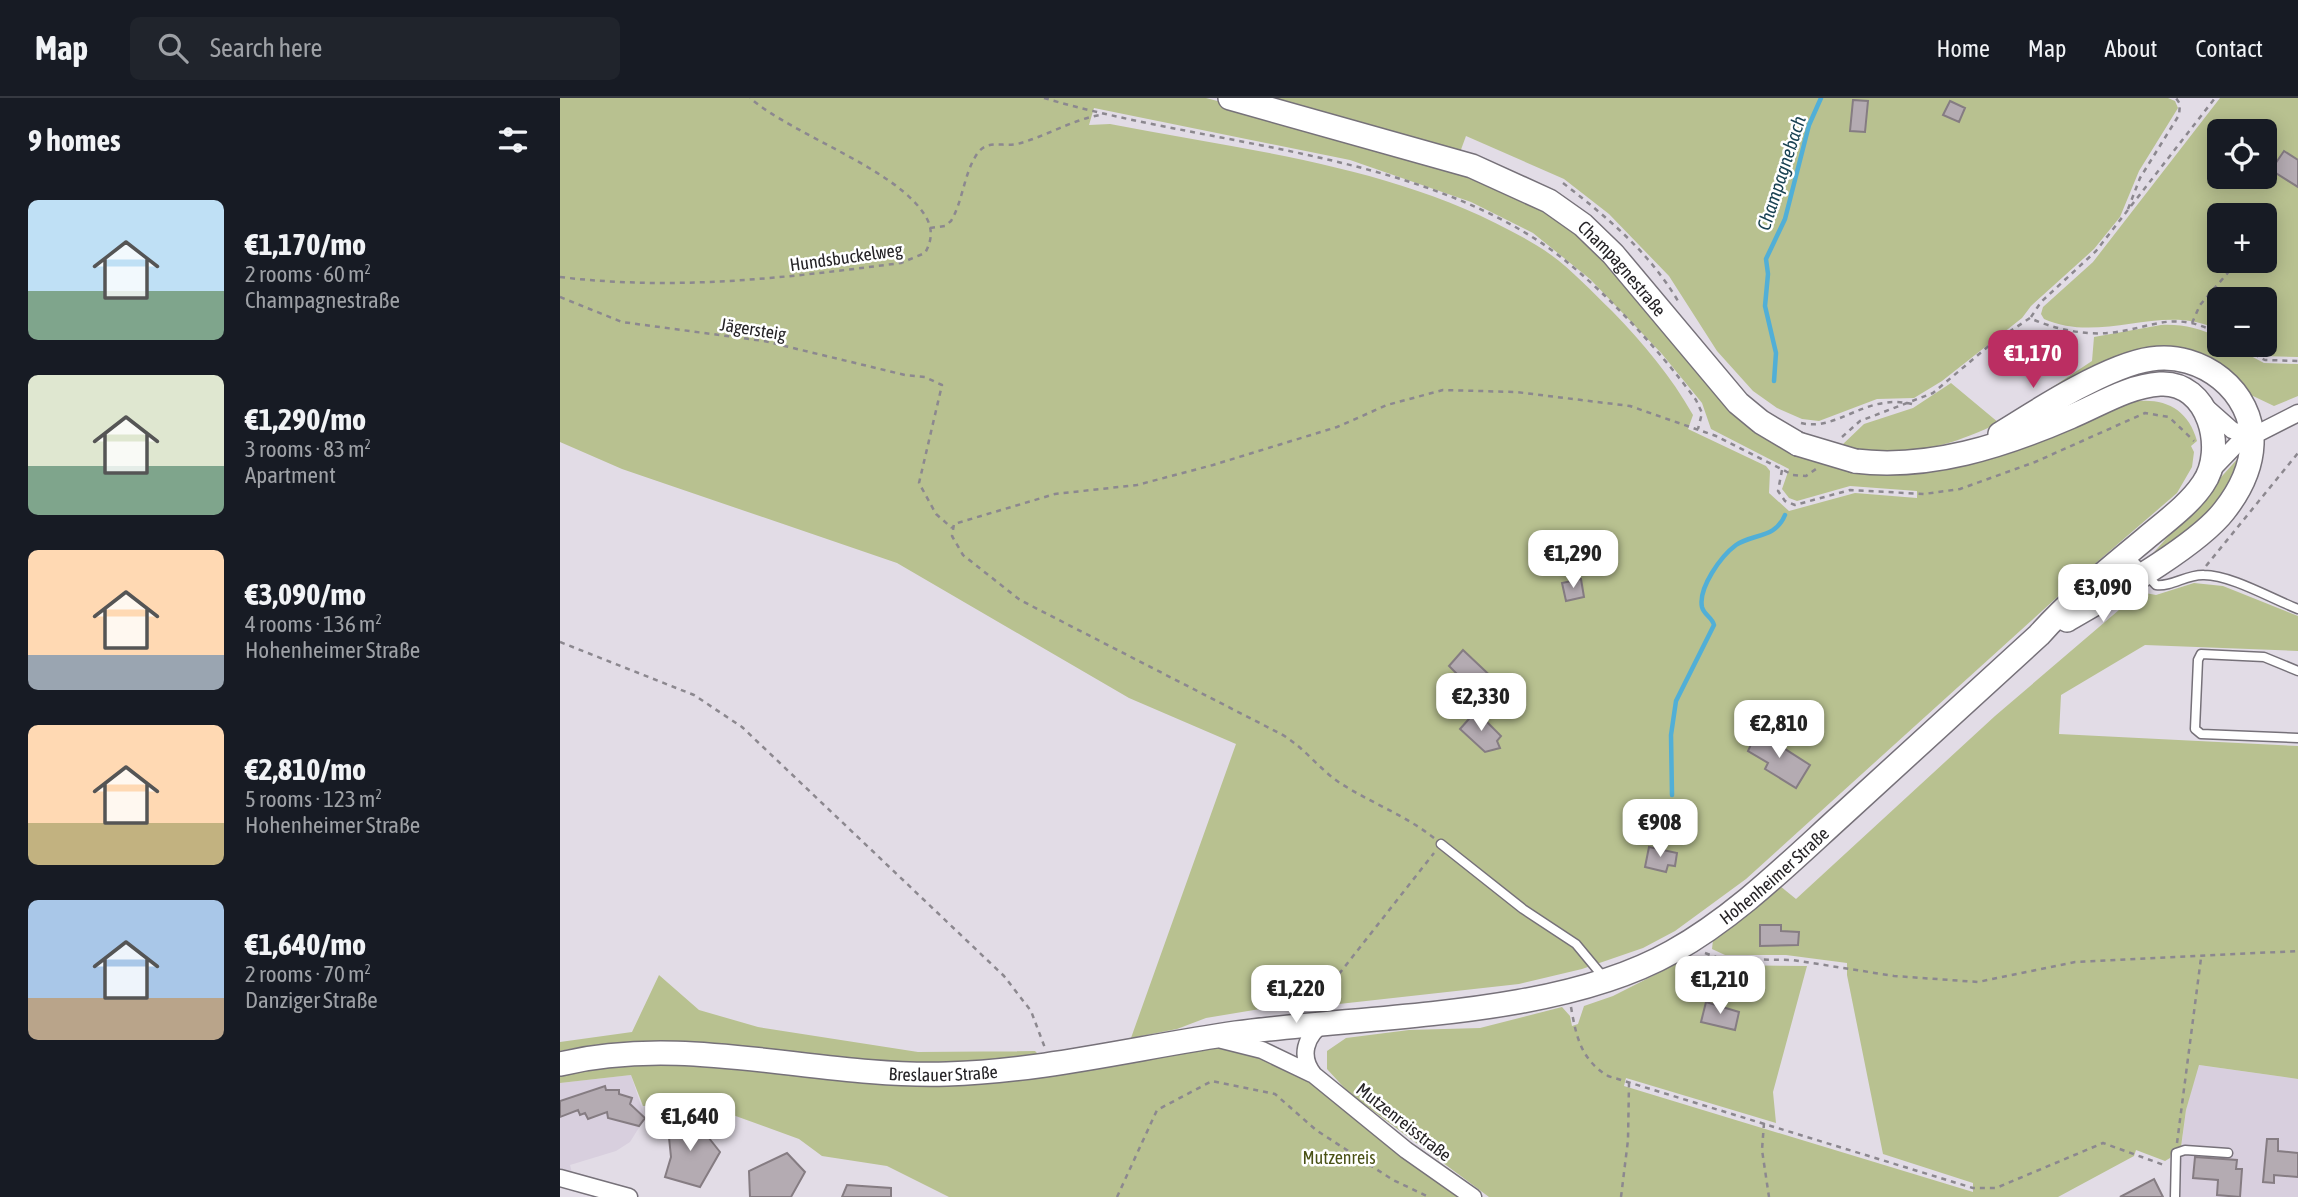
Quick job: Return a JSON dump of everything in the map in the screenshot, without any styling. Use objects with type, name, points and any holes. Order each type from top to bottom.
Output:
[{"type":"main road","name":"Champagnestraße","points":[[1230,98],[1472,166],[1549,201],[1583,225],[1613,254],[1738,403],[1761,422],[1798,433],[1855,461],[1919,462],[2032,434],[2127,391],[2148,386],[2177,386],[2199,401]]},
{"type":"main road","name":"Champagnestraße","points":[[1979,447],[2111,373],[2143,360],[2161,358],[2197,364],[2219,377],[2240,401],[2252,437]]},
{"type":"main road","points":[[2199,401],[2214,441],[2211,471]]},
{"type":"main road","name":"Hohenheimer Straße","points":[[2039,635],[2200,534],[2224,511],[2245,474],[2252,437]]},
{"type":"main road","name":"Hohenheimer Straße","points":[[1324,1023],[1518,1001],[1568,990],[1653,962],[1690,941],[1768,883],[2039,635],[2064,607],[2191,499],[2211,471]]},
{"type":"main road","name":"Breslauer Straße","points":[[560,1064],[613,1054],[661,1051],[899,1074],[965,1073],[1050,1065],[1205,1038],[1324,1023]]},
{"type":"street","name":"Champagnestraße","points":[[2199,401],[2232,430],[2252,437]]},
{"type":"street","name":"Hohenheimer Straße","points":[[2211,471],[2233,447],[2298,412]]},
{"type":"street","points":[[1314,1075],[1305,1063],[1304,1052],[1309,1039],[1324,1023]]},
{"type":"street","name":"Mutzenreisstraße","points":[[1205,1038],[1253,1047],[1314,1075],[1406,1150],[1473,1197]]},
{"type":"street","points":[[560,1178],[629,1197]]},
{"type":"lane","points":[[2127,554],[2152,583],[2160,586],[2200,575],[2219,578],[2298,609]]},
{"type":"lane","points":[[2298,671],[2264,657],[2201,654],[2198,660],[2196,729],[2201,734],[2298,738]]},
{"type":"lane","points":[[1441,844],[1523,909],[1576,944],[1605,979]]},
{"type":"lane","points":[[2175,1197],[2176,1153],[2185,1150],[2228,1153]]},
{"type":"path","points":[[750,98],[885,181],[921,211],[930,228],[944,226],[951,220],[974,158],[982,148],[996,144],[1018,144],[1077,120],[1103,114]]},
{"type":"path","points":[[1044,98],[1103,114],[1347,164],[1453,200],[1520,231],[1579,273],[1656,352],[1699,405],[1702,417],[1698,429]]},
{"type":"path","points":[[2127,212],[2140,178],[2179,115],[2180,104],[2176,98]]},
{"type":"path","points":[[1840,440],[1860,421],[1912,404],[1933,393],[1991,344],[2030,318],[2041,302],[2089,258],[2215,98]]},
{"type":"path","points":[[1563,183],[1604,215],[1650,259],[1681,306]]},
{"type":"path","name":"Hundsbuckelweg","points":[[560,276],[636,285],[718,284],[888,265],[911,261],[922,255],[929,245],[930,228]]},
{"type":"path","points":[[2192,323],[2200,305],[2228,273]]},
{"type":"path","name":"Jägersteig","points":[[560,297],[622,322],[764,341],[905,375],[925,377],[942,385],[919,483],[936,514],[952,528]]},
{"type":"path","points":[[2030,318],[2044,325],[2091,333],[2117,332],[2161,321],[2192,323],[2207,329]]},
{"type":"path","points":[[2258,357],[2264,360],[2298,361]]},
{"type":"path","points":[[1339,974],[1441,844],[1404,816],[1335,779],[1297,744],[1281,734],[1020,600],[962,555],[954,541],[952,528],[961,520],[1055,494],[1137,485],[1223,462],[1337,428],[1377,408],[1438,391],[1516,391],[1618,403],[1698,429],[1782,470],[1778,491],[1792,504],[1845,490],[1891,494],[1936,493],[1969,487],[2035,462],[2146,413],[2169,417],[2188,432],[2196,446]]},
{"type":"path","points":[[1798,433],[1877,403],[1912,404]]},
{"type":"path","points":[[2200,575],[2298,453]]},
{"type":"path","points":[[560,642],[694,695],[742,727],[1014,987],[1035,1019],[1050,1065]]},
{"type":"path","points":[[1690,941],[1716,958],[1793,960],[1953,982],[2001,980],[2076,962],[2298,951]]},
{"type":"path","points":[[2176,1153],[2201,957]]},
{"type":"path","points":[[1568,990],[1580,1048],[1601,1071],[1629,1083],[1982,1190],[1996,1188],[2103,1143],[2174,1170]]},
{"type":"path","points":[[1117,1197],[1157,1110],[1212,1081],[1275,1094],[1316,1130],[1393,1180],[1429,1197]]},
{"type":"path","points":[[1621,1197],[1628,1140],[1629,1083]]},
{"type":"path","points":[[1764,1124],[1762,1150],[1769,1197]]},
{"type":"shaded area","points":[[2198,1065],[2298,1079],[2298,1197],[2179,1197],[2178,1172],[2186,1110]]},
{"type":"shaded area","points":[[631,1075],[645,1118],[630,1142],[616,1151],[570,1165],[572,1173],[560,1170],[560,1083]]},
{"type":"green space","points":[[560,98],[1206,98],[1502,186],[1574,229],[1793,453],[1837,468],[1881,474],[1923,472],[1965,464],[2007,451],[2131,402],[2143,401],[2164,403],[2173,407],[2187,420],[2197,441],[2191,446],[2194,452],[2192,467],[2177,493],[2075,581],[1746,879],[1675,931],[1643,948],[1582,969],[1519,984],[1312,1007],[1272,1007],[1206,1018],[1177,1029],[1131,1038],[1236,744],[1129,698],[897,563],[622,469],[560,442]],"holes":[[[1094,108],[1350,160],[1471,202],[1533,233],[1590,279],[1662,354],[1702,403],[1711,429],[1789,469],[1782,489],[1789,498],[1797,501],[1850,486],[1917,491],[1917,498],[1855,493],[1789,511],[1769,493],[1770,471],[1766,466],[1688,429],[1693,415],[1666,373],[1635,335],[1585,284],[1547,252],[1487,219],[1435,197],[1329,166],[1110,124],[1089,125]]]},
{"type":"green space","points":[[1258,98],[2168,98],[2175,101],[2178,108],[2139,171],[2120,217],[2094,249],[2031,306],[2022,318],[1942,381],[1914,398],[1877,399],[1819,421],[1802,419],[1777,408],[1753,391],[1717,351],[1669,276],[1609,214],[1564,179],[1466,136],[1459,155]]},
{"type":"green space","points":[[2220,98],[2298,98],[2298,357],[2277,356],[2277,287],[2207,287],[2207,325],[2176,320],[2088,328],[2066,326],[2044,319],[2041,314],[2043,307],[2093,262]]},
{"type":"green space","points":[[2161,325],[2184,326],[2205,332],[2207,357],[2253,357],[2264,363],[2298,364],[2298,396],[2274,406],[2253,396],[2249,398],[2200,355],[2051,395],[2048,390],[2092,361],[2094,337]]},
{"type":"green space","points":[[1951,383],[1999,423],[1958,440],[1922,449],[1884,451],[1841,446],[1864,424],[1913,408]]},
{"type":"green space","points":[[2240,456],[2225,495],[2207,520],[2147,560]]},
{"type":"green space","points":[[2194,583],[2223,586],[2298,616],[2298,651],[2145,645],[2061,695],[2059,734],[2298,746],[2298,1079],[2199,1065],[2186,1110],[2181,1147],[2172,1149],[2170,1158],[2165,1161],[2136,1150],[2134,1156],[2058,1197],[1489,1197],[1349,1093],[1327,1069],[1327,1051],[1346,1038],[1409,1030],[1480,1028],[1562,1007],[1570,1016],[1572,1026],[1578,1024],[1584,1006],[1613,996],[1688,958],[1715,965],[1807,966],[1773,1092],[1776,1123],[1626,1078],[1624,1086],[1973,1192],[1973,1183],[1883,1154],[1847,975],[1847,963],[1786,955],[1725,955],[1712,949],[1713,940],[1780,886],[1796,899],[1995,716],[2140,592],[2156,595]]},
{"type":"green space","points":[[659,975],[699,1010],[758,1027],[918,1052],[1035,1051],[1038,1054],[975,1061],[889,1062],[828,1058],[714,1044],[639,1041],[560,1051],[560,1042],[632,1032]]},
{"type":"green space","name":"Mutzenreis","points":[[1210,1048],[1244,1054],[1278,1066],[1311,1084],[1375,1128],[1462,1197],[949,1197],[887,1166],[822,1156],[799,1139],[697,1102],[643,1106],[631,1075],[560,1083],[560,1072],[638,1059],[839,1077]]},
{"type":"building","points":[[1853,100],[1868,101],[1865,132],[1850,131]]},
{"type":"building","points":[[1950,101],[1965,108],[1959,122],[1943,115]]},
{"type":"building","points":[[2284,151],[2298,160],[2298,187],[2277,174],[2277,161]]},
{"type":"building","points":[[1581,579],[1584,597],[1566,601],[1562,583]]},
{"type":"building","points":[[1463,650],[1499,684],[1472,711],[1461,700],[1471,688],[1449,666]]},
{"type":"building","points":[[1476,711],[1501,736],[1497,741],[1500,748],[1485,752],[1460,729]]},
{"type":"building","points":[[1757,731],[1810,765],[1796,788],[1765,769],[1768,763],[1748,751]]},
{"type":"building","points":[[1649,847],[1677,853],[1675,866],[1668,865],[1666,872],[1645,867]]},
{"type":"building","points":[[1760,925],[1781,925],[1781,931],[1799,932],[1798,945],[1760,946]]},
{"type":"building","points":[[1706,1002],[1739,1012],[1735,1030],[1701,1022]]},
{"type":"building","points":[[605,1086],[606,1090],[619,1090],[619,1094],[632,1098],[630,1104],[645,1118],[639,1126],[608,1118],[607,1112],[588,1119],[585,1113],[580,1115],[578,1110],[560,1117],[560,1101]]},
{"type":"building","points":[[693,1118],[720,1152],[700,1187],[665,1177],[671,1157],[668,1128]]},
{"type":"building","points":[[2267,1139],[2278,1139],[2278,1151],[2298,1153],[2298,1177],[2274,1175],[2274,1183],[2263,1182]]},
{"type":"building","points":[[787,1153],[805,1172],[791,1197],[750,1197],[749,1171]]},
{"type":"building","points":[[2195,1157],[2237,1160],[2236,1169],[2242,1169],[2240,1197],[2217,1195],[2218,1180],[2193,1178]]},
{"type":"building","points":[[2154,1179],[2163,1197],[2120,1197]]},
{"type":"building","points":[[847,1185],[891,1188],[891,1197],[842,1197]]},
{"type":"waterway","name":"Champagnebach","points":[[1774,381],[1776,353],[1765,306],[1768,274],[1766,259],[1785,219],[1809,125],[1821,98]]},
{"type":"waterway","name":"Champagnebach","points":[[1672,795],[1671,735],[1676,701],[1714,625],[1702,607],[1707,582],[1730,550],[1743,541],[1770,532],[1781,523],[1785,515]]}]
